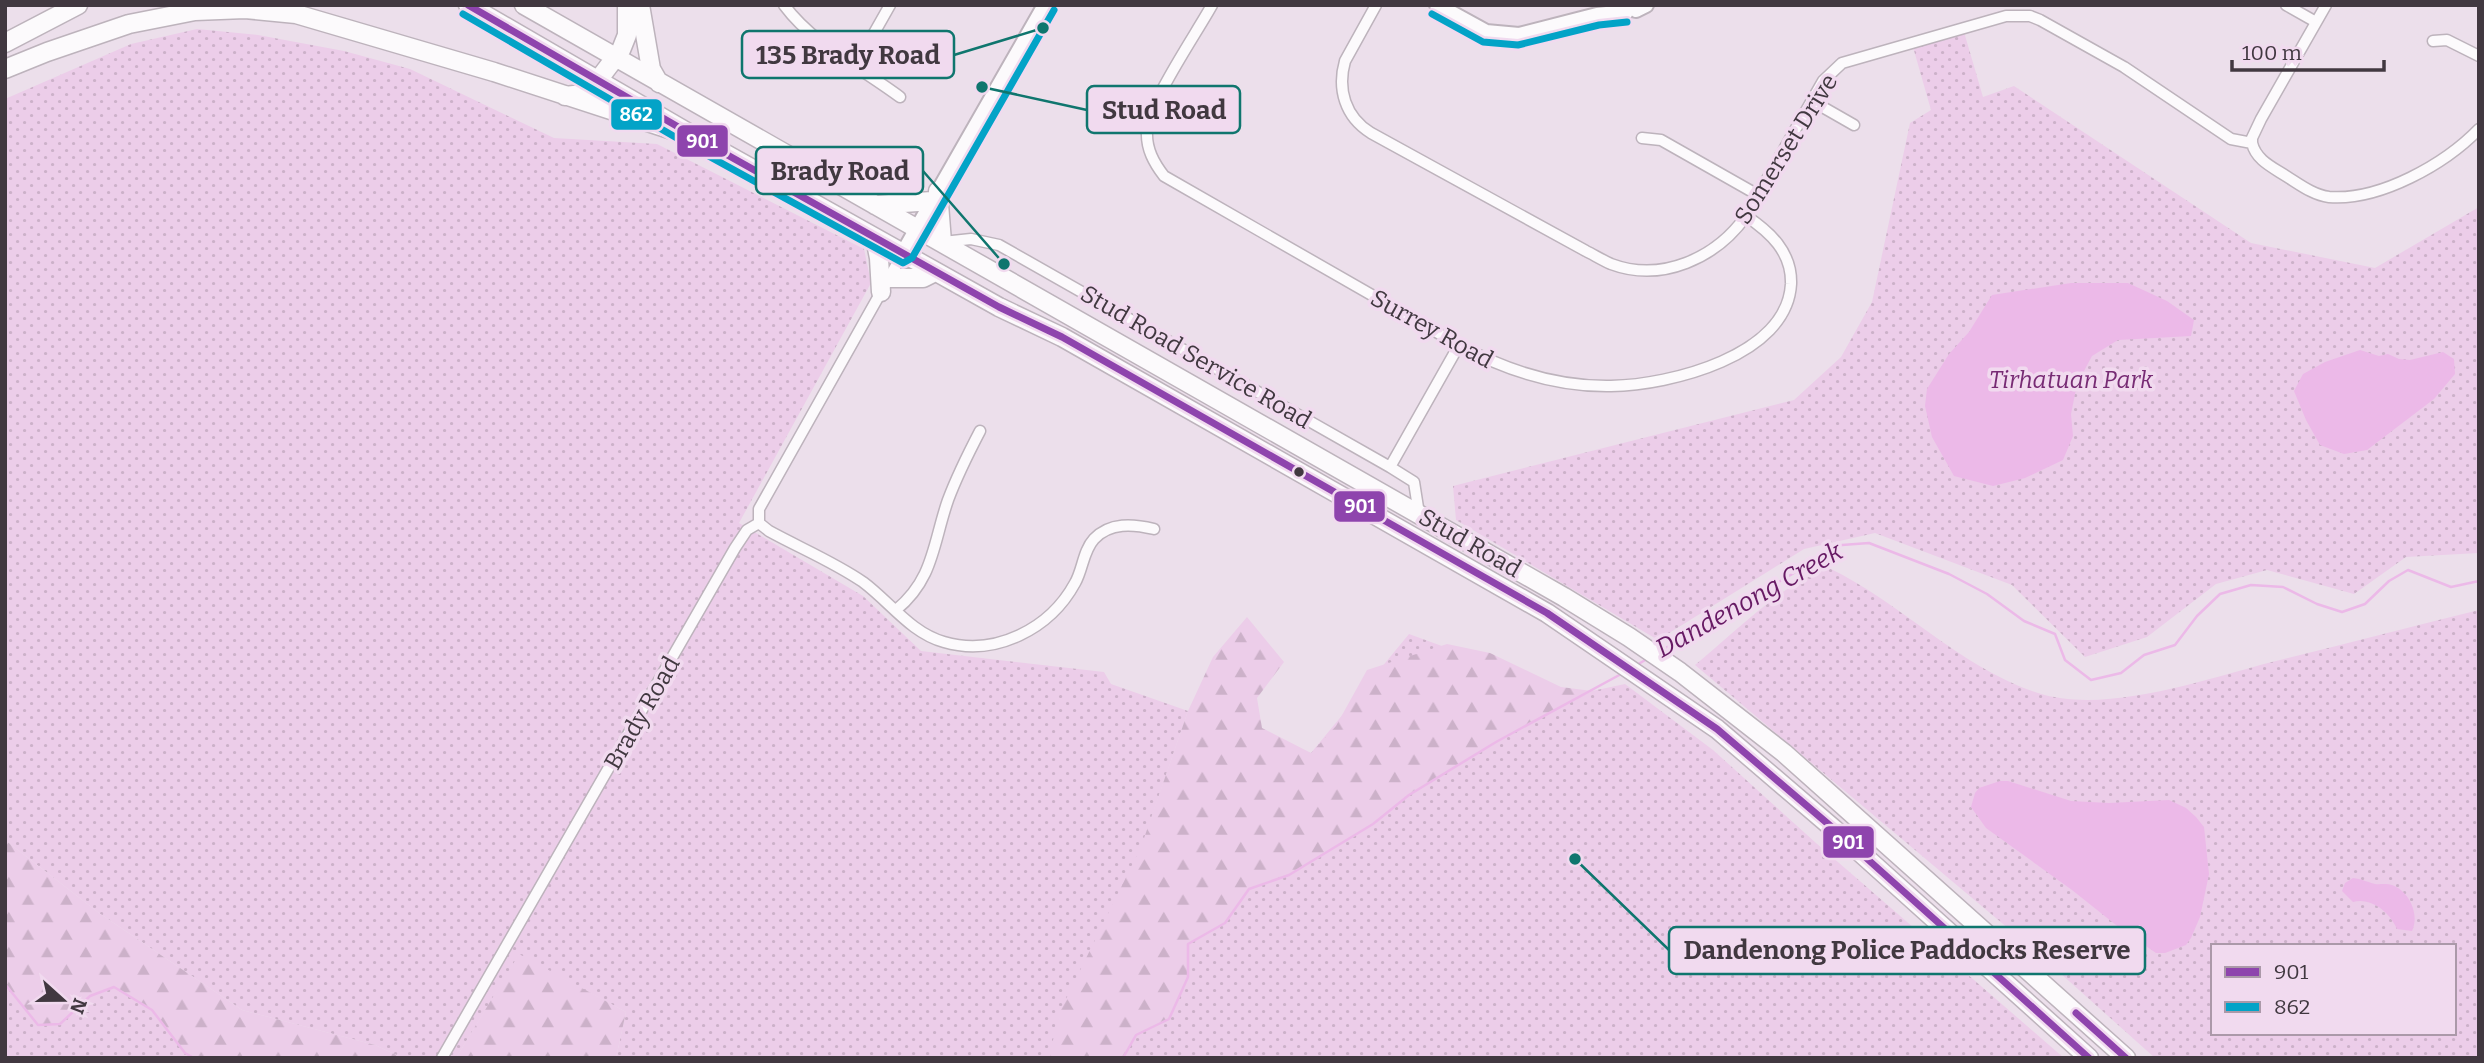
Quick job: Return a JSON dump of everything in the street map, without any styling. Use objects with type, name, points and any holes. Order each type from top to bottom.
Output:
[{"type":"highway","points":[[5,43],[78,5]]},
{"type":"highway","name":"Stud Road","points":[[468,5],[935,272],[1062,337],[1547,613],[1603,649],[1717,729],[1772,774],[2089,1058]]},
{"type":"highway","name":"Stud Road","points":[[524,5],[1419,514],[1629,637],[1680,672],[1784,753],[2126,1058]]},
{"type":"highway","points":[[562,96],[583,94],[615,58],[627,35],[627,5]]},
{"type":"highway","points":[[640,5],[651,69],[660,83]]},
{"type":"highway","points":[[5,69],[129,24],[195,11],[245,9],[296,14],[365,32],[494,72],[699,139]]},
{"type":"highway","points":[[875,205],[935,196],[942,242]]},
{"type":"highway","points":[[875,238],[885,285],[923,278],[935,272]]},
{"type":"main road","name":"Brady Road","points":[[903,253],[1045,5]]},
{"type":"main road","points":[[1437,5],[1486,32],[1519,35],[1631,7]]},
{"type":"street","points":[[784,5],[797,22],[820,42],[900,97]]},
{"type":"street","points":[[856,65],[890,5]]},
{"type":"street","name":"Surrey Road","points":[[1212,5],[1152,110],[1147,130],[1148,143],[1156,166],[1173,183],[1459,345],[1507,369],[1571,385],[1614,387],[1655,382],[1720,362],[1740,352],[1768,332],[1780,318],[1790,294],[1790,270],[1783,250],[1770,233],[1746,216]]},
{"type":"street","name":"Somerset Drive","points":[[1376,5],[1345,61],[1341,78],[1346,106],[1357,122],[1371,133],[1586,251],[1612,264],[1640,271],[1686,264],[1711,252],[1734,233],[1824,80],[1842,63],[2004,10],[2040,20],[2124,67],[2231,139],[2252,143],[2253,150],[2261,160],[2308,190],[2321,195],[2342,197],[2370,192],[2417,174],[2444,158],[2479,129]]},
{"type":"street","points":[[2286,5],[2316,22]]},
{"type":"street","points":[[2252,143],[2261,119],[2326,5]]},
{"type":"street","points":[[2433,41],[2447,40],[2479,56]]},
{"type":"street","points":[[1812,101],[1854,125]]},
{"type":"street","points":[[1642,138],[1661,139],[1758,195]]},
{"type":"street","name":"Stud Road Service Road","points":[[942,242],[971,239],[999,245],[1390,467],[1414,482],[1419,514]]},
{"type":"street","name":"Brady Road","points":[[442,1058],[735,548],[747,530],[759,523],[758,509],[903,253]]},
{"type":"street","points":[[1390,467],[1459,345]]},
{"type":"street","points":[[896,610],[908,601],[930,566],[949,498],[980,431]]},
{"type":"street","points":[[759,523],[854,577],[918,630],[942,642],[973,647],[1007,640],[1040,623],[1057,608],[1077,580],[1091,543],[1101,534],[1116,526],[1154,529]]},
{"type":"green space","points":[[197,29],[258,35],[344,51],[410,69],[554,138],[657,144],[864,249],[871,283],[739,523],[863,596],[921,651],[1104,672],[1111,684],[1188,711],[1149,825],[1200,716],[1311,753],[1409,634],[1543,683],[1568,703],[1592,691],[1625,684],[1713,750],[2064,1058],[616,1058],[626,1012],[519,955],[456,1058],[403,1058],[375,1045],[242,1010],[99,913],[5,840],[5,99],[131,44]]},
{"type":"green space","name":"Tirhatuan Park","points":[[1964,32],[1983,97],[2014,86],[2251,243],[2375,268],[2479,207],[2479,553],[2406,557],[2354,594],[2267,570],[2216,584],[2147,637],[2085,657],[2012,585],[1875,533],[1804,549],[1658,640],[1456,520],[1453,486],[1794,400],[1841,357],[1872,302],[1910,123],[1931,110],[1913,47]]},
{"type":"green space","points":[[1829,568],[1856,582],[1983,668],[2038,693],[2065,699],[2094,700],[2155,692],[2479,610],[2479,1058],[2155,1058],[2041,956],[1695,665],[1794,585]]},
{"type":"green space","points":[[1247,617],[1284,662],[1257,698],[1262,728],[1311,753],[1336,726],[1367,670],[1447,644],[1490,653],[1561,687],[1592,691],[1496,742],[1409,795],[1373,824],[1289,875],[1249,889],[1225,923],[1189,944],[1188,977],[1169,1019],[1136,1035],[1123,1058],[1050,1058],[1057,1017],[1141,847],[1188,711],[1213,657]]},
{"type":"green space","points":[[5,840],[99,913],[242,1010],[375,1045],[403,1058],[193,1058],[185,1053],[152,1010],[112,987],[90,996],[60,1024],[38,1025],[5,984]]},
{"type":"green space","points":[[519,954],[626,1012],[616,1058],[456,1058]]},
{"type":"green space","points":[[5,984],[38,1025],[60,1024],[90,996],[114,987],[152,1010],[185,1052],[194,1058],[5,1058]]},
{"type":"shaded area","points":[[2071,283],[2128,283],[2167,301],[2194,320],[2191,336],[2118,340],[2092,356],[2077,384],[2071,414],[2073,436],[2063,460],[2025,478],[1993,486],[1954,476],[1932,437],[1925,406],[1927,389],[1949,354],[1969,332],[1992,295]]},
{"type":"shaded area","points":[[2360,350],[2379,356],[2388,354],[2410,360],[2443,352],[2454,359],[2455,374],[2434,399],[2367,450],[2344,454],[2320,445],[2294,391],[2303,374],[2325,362]]},
{"type":"shaded area","points":[[2008,781],[2071,801],[2109,803],[2169,800],[2186,808],[2204,827],[2209,874],[2200,917],[2186,945],[2165,953],[2156,953],[1986,828],[1971,807],[1975,793],[1979,788]]},
{"type":"shaded area","points":[[2353,878],[2392,885],[2403,892],[2414,911],[2412,931],[2397,929],[2390,917],[2373,904],[2353,902],[2342,891],[2345,883]]},
{"type":"waterway","name":"Dandenong Creek","points":[[1662,650],[1842,545],[1869,543],[1949,574],[1987,594],[2024,621],[2055,634],[2065,660],[2091,680],[2121,673],[2144,655],[2175,645],[2197,616],[2220,594],[2251,585],[2283,587],[2317,604],[2342,612],[2365,604],[2389,581],[2408,570],[2451,587],[2479,581]]},
{"type":"waterway","name":"Dandenong Creek","points":[[1635,666],[1647,659]]},
{"type":"waterway","name":"Dandenong Creek","points":[[1123,1058],[1136,1035],[1169,1019],[1188,977],[1188,944],[1225,923],[1249,889],[1289,875],[1373,824],[1409,795],[1496,742],[1623,673]]},
{"type":"waterway","name":"Dandenong Creek","points":[[5,984],[38,1025],[60,1024],[90,996],[114,987],[152,1010],[185,1053],[194,1058]]},
{"type":"transit line","name":"901","points":[[468,5],[699,139],[999,307],[1062,337],[1547,613],[1717,729],[1834,829],[2089,1058]]},
{"type":"transit line","name":"862","points":[[463,14],[694,148],[903,263],[912,258],[1054,10]]},
{"type":"transit line","name":"862","points":[[1432,14],[1483,42],[1518,45],[1599,25],[1627,22]]},
{"type":"transit line","name":"901","points":[[2076,1013],[2126,1058]]},
{"type":"place","name":"135 Brady Road","points":[[1043,28]]},
{"type":"place","name":"Stud Road","points":[[982,87]]},
{"type":"place","name":"Brady Road","points":[[1004,264]]},
{"type":"place","name":"Dandenong Police Paddocks Reserve","points":[[1575,859]]}]
